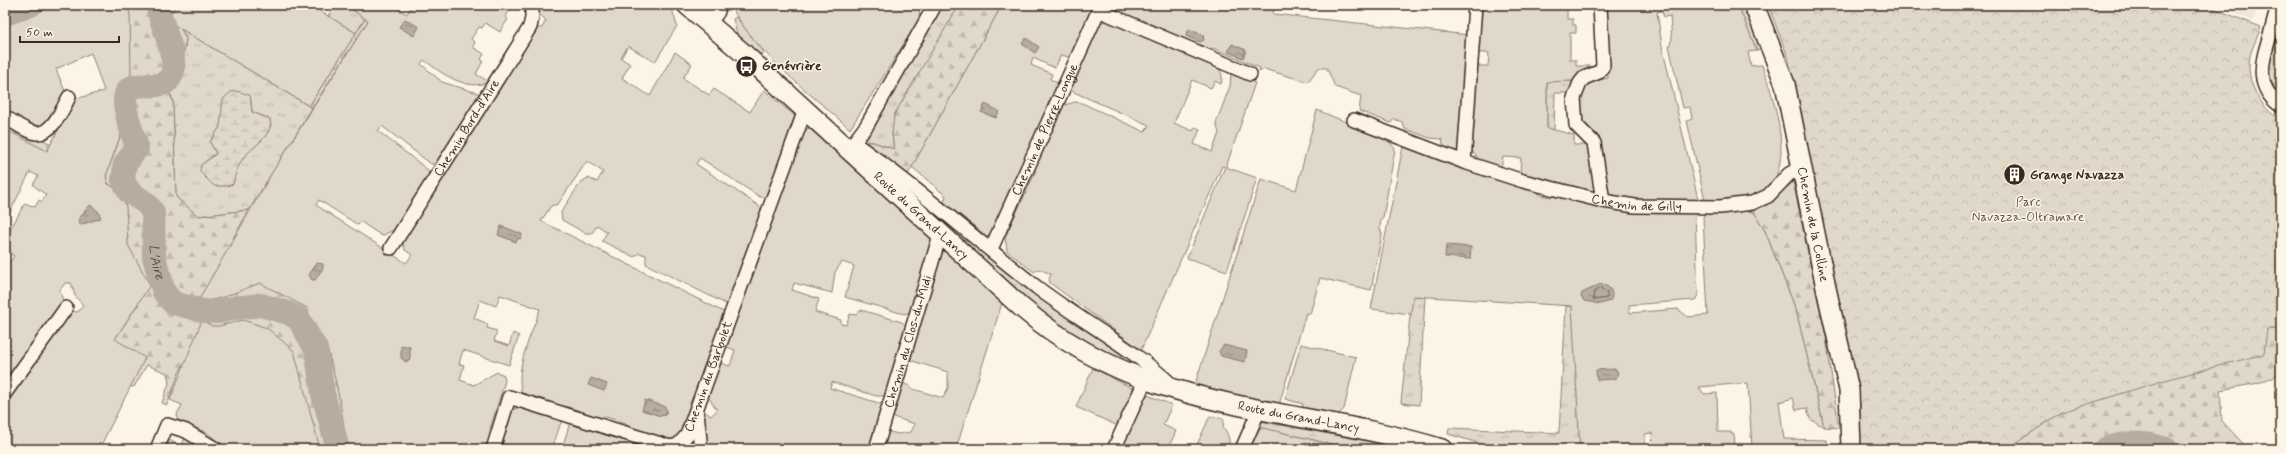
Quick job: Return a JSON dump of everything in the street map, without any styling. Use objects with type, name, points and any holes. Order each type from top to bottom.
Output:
[{"type":"street","name":"Chemin Bord-d'Aire","points":[[391,248],[530,28],[532,5]]},
{"type":"street","name":"Route du Grand-Lancy","points":[[687,5],[711,13],[805,110],[851,146],[991,249],[1071,313],[1155,369],[1179,392]]},
{"type":"street","points":[[851,146],[866,125],[935,5]]},
{"type":"street","points":[[1464,162],[1475,5]]},
{"type":"street","points":[[1600,5],[1603,66],[1599,72],[1584,78],[1580,83],[1574,98],[1576,125],[1594,143],[1603,201]]},
{"type":"street","name":"Chemin de la Colline","points":[[1754,5],[1782,72],[1849,390],[1851,449]]},
{"type":"street","points":[[2277,5],[2274,25],[2264,51],[2261,69],[2270,96],[2281,106]]},
{"type":"street","name":"Chemin de Pierre-Longue","points":[[991,249],[1100,8],[1250,74]]},
{"type":"street","points":[[5,117],[30,131],[40,133],[46,130],[55,121],[70,97]]},
{"type":"street","name":"Chemin du Barbolet","points":[[493,449],[509,397],[670,447],[678,444],[687,435],[805,110]]},
{"type":"street","name":"Chemin de Gilly","points":[[1354,120],[1464,162],[1523,181],[1603,201],[1634,206],[1740,206],[1764,199],[1774,192],[1789,174],[1802,167]]},
{"type":"street","name":"Route du Grand-Lancy","points":[[851,146],[940,235],[1046,327],[1086,352],[1145,380],[1179,392],[1401,444],[1442,449]]},
{"type":"street","name":"Chemin du Clos-du-Midi","points":[[876,449],[940,235]]},
{"type":"street","points":[[5,393],[66,308]]},
{"type":"street","points":[[1114,449],[1145,380]]},
{"type":"street","points":[[697,409],[701,449]]},
{"type":"street","points":[[1242,449],[1259,410]]},
{"type":"street","points":[[157,449],[167,425],[186,431],[216,449]]},
{"type":"shaded area","points":[[2214,5],[2256,5],[2254,21],[2237,14]]},
{"type":"green space","points":[[5,5],[58,5],[5,30]]},
{"type":"green space","points":[[58,5],[128,5],[130,15],[131,74],[118,92],[121,134],[106,176],[108,184],[122,192],[126,207],[128,245],[150,285],[115,339],[145,358],[99,449],[5,449],[5,403],[71,311],[78,312],[83,305],[75,296],[71,283],[65,283],[60,290],[63,302],[5,382],[5,264],[8,265],[14,256],[6,250],[5,239],[25,203],[35,207],[39,200],[42,202],[46,195],[33,185],[38,176],[30,172],[5,222],[5,129],[47,151],[75,99],[104,91],[91,53],[56,69],[65,91],[47,124],[35,128],[5,111],[5,23]]},
{"type":"green space","points":[[77,5],[177,5],[167,20],[181,29],[186,39],[184,51],[180,57],[178,82],[168,91],[173,102],[176,197],[198,216],[249,210],[229,246],[364,337],[349,449],[320,449],[266,328],[248,322],[193,347],[179,373],[167,405],[162,403],[169,383],[167,373],[147,365],[134,387],[126,385],[115,339],[138,304],[117,209],[106,176],[121,134],[118,106],[119,76]]},
{"type":"green space","points":[[177,5],[310,5],[356,33],[309,106],[166,20]]},
{"type":"green space","points":[[332,5],[346,5],[365,19],[356,33],[328,16],[332,9]]},
{"type":"green space","points":[[346,5],[400,5],[398,9],[407,14],[412,5],[456,5],[461,8],[463,5],[511,6],[506,17],[508,19],[500,32],[485,23],[482,28],[479,27],[471,39],[475,42],[473,47],[484,54],[481,59],[483,61],[476,74],[489,82],[472,85],[463,83],[446,75],[424,60],[421,64],[442,82],[478,93],[479,97],[436,164],[431,164],[382,126],[378,131],[428,170],[429,176],[395,229],[382,236],[361,222],[358,225],[319,200],[316,205],[406,263],[412,255],[405,250],[402,240],[533,28],[542,28],[546,20],[539,14],[537,5],[671,5],[677,26],[655,62],[628,46],[621,58],[630,64],[622,78],[650,96],[675,52],[692,64],[683,78],[709,95],[714,89],[750,112],[764,90],[795,116],[766,197],[760,197],[700,158],[696,164],[759,206],[762,211],[730,302],[726,304],[646,264],[646,255],[639,253],[634,257],[602,241],[607,232],[597,225],[592,233],[585,233],[562,220],[561,212],[581,182],[588,178],[597,182],[603,172],[587,161],[558,204],[551,206],[541,221],[726,313],[684,429],[675,439],[665,440],[626,428],[626,423],[603,416],[599,420],[522,394],[520,373],[522,362],[540,309],[500,295],[496,306],[480,300],[474,318],[488,324],[487,328],[497,331],[494,341],[509,346],[513,333],[519,336],[509,365],[463,350],[459,364],[464,365],[460,380],[474,385],[497,372],[504,375],[505,381],[490,429],[495,430],[489,449],[348,449],[337,387],[326,343],[312,322],[307,308],[260,283],[224,297],[204,302],[199,299],[273,171],[368,21]]},
{"type":"green space","points":[[730,5],[920,5],[919,20],[850,129],[784,72],[754,40]]},
{"type":"green space","points":[[940,5],[963,5],[955,12],[892,134],[894,149],[873,142],[867,142],[869,135]]},
{"type":"green space","points":[[963,5],[1002,5],[906,178],[870,148],[867,142],[873,142],[894,149],[892,134],[894,115],[955,12]]},
{"type":"green space","points":[[1002,5],[1095,5],[1072,58],[1061,55],[1055,68],[1033,58],[1031,65],[1052,74],[1050,79],[1060,84],[994,228],[989,235],[986,236],[944,202],[946,196],[912,167]]},
{"type":"green space","points":[[1111,5],[1275,5],[1273,14],[1469,35],[1460,154],[1444,149],[1442,139],[1430,138],[1405,129],[1402,122],[1394,119],[1391,123],[1359,111],[1361,96],[1335,87],[1327,68],[1318,68],[1308,82],[1264,69],[1259,72],[1260,68],[1213,48],[1211,51],[1112,9]]},
{"type":"green space","points":[[1480,5],[1567,5],[1567,19],[1573,19],[1573,25],[1576,25],[1576,33],[1570,33],[1570,60],[1576,60],[1576,66],[1591,66],[1580,73],[1573,81],[1547,82],[1547,128],[1574,135],[1574,145],[1590,145],[1600,195],[1520,175],[1521,158],[1503,157],[1501,169],[1480,161],[1469,147],[1475,66],[1488,66],[1489,53],[1476,53]]},
{"type":"green space","points":[[1604,5],[1738,5],[1757,51],[1748,52],[1751,66],[1762,65],[1777,115],[1781,154],[1778,171],[1770,186],[1757,195],[1745,199],[1705,201],[1687,121],[1692,119],[1690,107],[1683,108],[1669,46],[1672,39],[1670,16],[1664,17],[1662,11],[1657,12],[1662,46],[1699,203],[1663,203],[1607,197],[1604,189],[1597,134],[1581,124],[1580,105],[1582,92],[1585,87],[1589,84],[1608,78]]},
{"type":"green space","points":[[1738,5],[1745,5],[1763,49],[1757,51]]},
{"type":"green space","name":"Parc Navazza-Oltramare","points":[[1768,5],[2205,5],[2261,27],[2250,56],[2249,65],[2252,84],[2256,93],[2273,115],[2281,120],[2281,329],[2267,329],[2264,354],[2165,380],[2062,412],[2007,449],[1860,449],[1860,404],[1835,290],[1798,102],[1788,57]]},
{"type":"green space","points":[[736,17],[764,52],[760,56],[737,34],[733,19]]},
{"type":"green space","points":[[365,19],[368,21],[312,108],[309,106]]},
{"type":"green space","points":[[1109,20],[1218,67],[1222,74],[1221,84],[1215,81],[1211,88],[1192,80],[1174,123],[1193,131],[1195,127],[1200,129],[1194,144],[1212,152],[1219,133],[1216,123],[1230,86],[1231,73],[1255,83],[1226,167],[1257,178],[1227,271],[1187,258],[1225,167],[1222,166],[1141,350],[1050,283],[1049,279],[1051,274],[1039,269],[1034,272],[1007,251],[1005,237],[1036,171],[1033,169],[1061,106],[1075,102],[1082,103],[1145,132],[1149,125],[1069,90],[1097,24]]},
{"type":"green space","points":[[2281,26],[2281,96],[2274,87],[2269,70],[2272,53]]},
{"type":"green space","points":[[181,29],[312,108],[249,210],[198,216],[176,197],[173,102],[171,95],[168,92],[178,82],[180,57],[184,51],[186,39]],"holes":[[[251,100],[252,112],[270,119],[270,125],[265,136],[240,163],[236,171],[233,184],[201,165],[216,153],[210,142],[220,127],[223,113]]]},
{"type":"green space","points":[[1547,81],[1573,81],[1569,93],[1555,93],[1554,130],[1547,128]]},
{"type":"green space","points":[[236,91],[250,95],[252,112],[270,119],[270,125],[265,136],[240,163],[236,171],[233,184],[227,186],[214,186],[200,172],[201,165],[216,154],[210,142],[220,127],[223,99],[231,92]]},
{"type":"green space","points":[[1317,110],[1387,139],[1395,149],[1383,218],[1381,218],[1380,229],[1382,234],[1371,290],[1320,278],[1310,314],[1306,313],[1279,405],[1229,395],[1198,385],[1196,381],[1261,179],[1296,190]]},
{"type":"green space","points":[[5,122],[83,159],[76,172],[5,140]]},
{"type":"green space","points":[[809,128],[934,241],[910,312],[904,314],[845,297],[854,266],[842,262],[835,272],[832,293],[794,283],[792,290],[819,299],[815,312],[841,320],[841,324],[846,325],[850,314],[856,315],[861,310],[902,322],[906,326],[888,396],[876,396],[832,382],[830,388],[885,405],[872,449],[705,449],[703,410],[711,416],[717,410],[707,395],[717,362],[730,366],[735,350],[724,346],[802,133]]},
{"type":"green space","points":[[1403,146],[1500,181],[1537,190],[1540,195],[1550,197],[1554,195],[1695,213],[1698,295],[1695,300],[1629,305],[1630,313],[1678,309],[1688,317],[1708,315],[1703,217],[1706,213],[1739,210],[1754,212],[1765,231],[1796,310],[1824,427],[1810,419],[1807,408],[1796,410],[1793,398],[1779,402],[1784,439],[1827,440],[1828,449],[1752,449],[1748,383],[1699,387],[1704,394],[1717,393],[1718,432],[1731,432],[1731,434],[1734,434],[1735,445],[1731,446],[1731,449],[1653,449],[1652,433],[1645,434],[1645,449],[1580,449],[1572,306],[1413,296],[1411,314],[1371,309]]},
{"type":"green space","points":[[878,164],[1144,367],[1149,374],[1067,332],[1036,308]]},
{"type":"green space","points":[[1793,182],[1826,337],[1839,428],[1824,427],[1796,310],[1765,231],[1754,212]]},
{"type":"green space","points":[[943,249],[1002,303],[956,449],[881,449],[886,431],[898,434],[911,432],[915,424],[893,417],[902,383],[910,386],[910,388],[943,398],[948,388],[948,372],[909,360]]},
{"type":"green space","points":[[1412,296],[1425,297],[1419,405],[1401,403]]},
{"type":"green space","points":[[1566,306],[1572,306],[1573,310],[1580,449],[1498,449],[1448,434],[1449,428],[1559,433]]},
{"type":"green space","points":[[202,320],[212,326],[219,326],[243,320],[267,328],[294,351],[320,449],[227,449],[207,433],[178,420],[177,414],[182,405],[170,400]]},
{"type":"green space","points":[[2267,329],[2281,329],[2279,374],[2259,383],[2220,390],[2222,421],[2248,449],[2007,449],[2062,412]]},
{"type":"green space","points":[[1301,344],[1356,357],[1344,409],[1337,416],[1302,410],[1303,404],[1285,399]]},
{"type":"green space","points":[[1093,368],[1132,388],[1134,395],[1118,426],[1076,407]]},
{"type":"green space","points":[[1145,394],[1172,405],[1163,425],[1176,431],[1168,449],[1119,449]]},
{"type":"green space","points":[[517,408],[526,408],[562,419],[552,449],[498,449],[512,410]]},
{"type":"green space","points":[[1210,416],[1224,419],[1223,427],[1229,440],[1228,449],[1195,449]]},
{"type":"green space","points":[[1260,421],[1394,446],[1392,449],[1351,449],[1263,428],[1255,433]]},
{"type":"green space","points":[[570,422],[657,449],[562,449]]},
{"type":"green space","points":[[1263,428],[1351,449],[1249,449],[1255,433]]},
{"type":"green space","points":[[185,436],[209,449],[165,449],[169,440],[182,446]]},
{"type":"water","points":[[405,19],[419,27],[414,36],[399,27]]},
{"type":"water","points":[[1189,29],[1203,35],[1204,40],[1200,42],[1186,36]]},
{"type":"water","points":[[1026,38],[1039,47],[1035,53],[1022,44]]},
{"type":"water","points":[[1232,44],[1246,50],[1243,58],[1228,52]]},
{"type":"water","points":[[985,104],[999,111],[996,118],[981,112]]},
{"type":"water","points":[[90,205],[98,211],[101,218],[80,225],[78,220]]},
{"type":"water","points":[[501,226],[522,234],[520,239],[518,238],[516,242],[498,235]]},
{"type":"water","points":[[1446,245],[1471,247],[1470,259],[1445,257]]},
{"type":"water","points":[[317,263],[323,264],[323,268],[315,280],[312,280],[309,275]]},
{"type":"water","points":[[1601,284],[1607,286],[1611,290],[1612,295],[1610,301],[1600,304],[1584,301],[1581,297],[1582,293]]},
{"type":"water","points":[[1224,345],[1247,351],[1245,362],[1221,356],[1219,351]]},
{"type":"water","points":[[401,346],[410,347],[410,359],[406,362],[401,358]]},
{"type":"water","points":[[1615,369],[1618,372],[1616,379],[1597,380],[1596,370]]},
{"type":"water","points":[[591,378],[607,384],[604,391],[588,385]]},
{"type":"water","points":[[645,400],[664,406],[667,410],[665,415],[660,416],[642,410]]},
{"type":"waterway","name":"L'Aire","points":[[5,14],[31,5]]},
{"type":"waterway","name":"L'Aire","points":[[157,5],[170,47],[173,70],[169,79],[163,84],[138,86],[131,88],[127,93],[125,103],[126,109],[137,148],[125,164],[123,180],[129,192],[146,203],[153,212],[154,257],[164,292],[173,303],[204,311],[218,312],[234,308],[261,305],[288,313],[298,318],[316,349],[323,394],[338,449]]},
{"type":"waterway","name":"L'Aire","points":[[2106,449],[2114,446],[2136,443],[2166,449]]},
{"type":"place","name":"Genévrière","points":[[747,66]]},
{"type":"place","name":"Grange Navazza","points":[[2014,175]]}]
